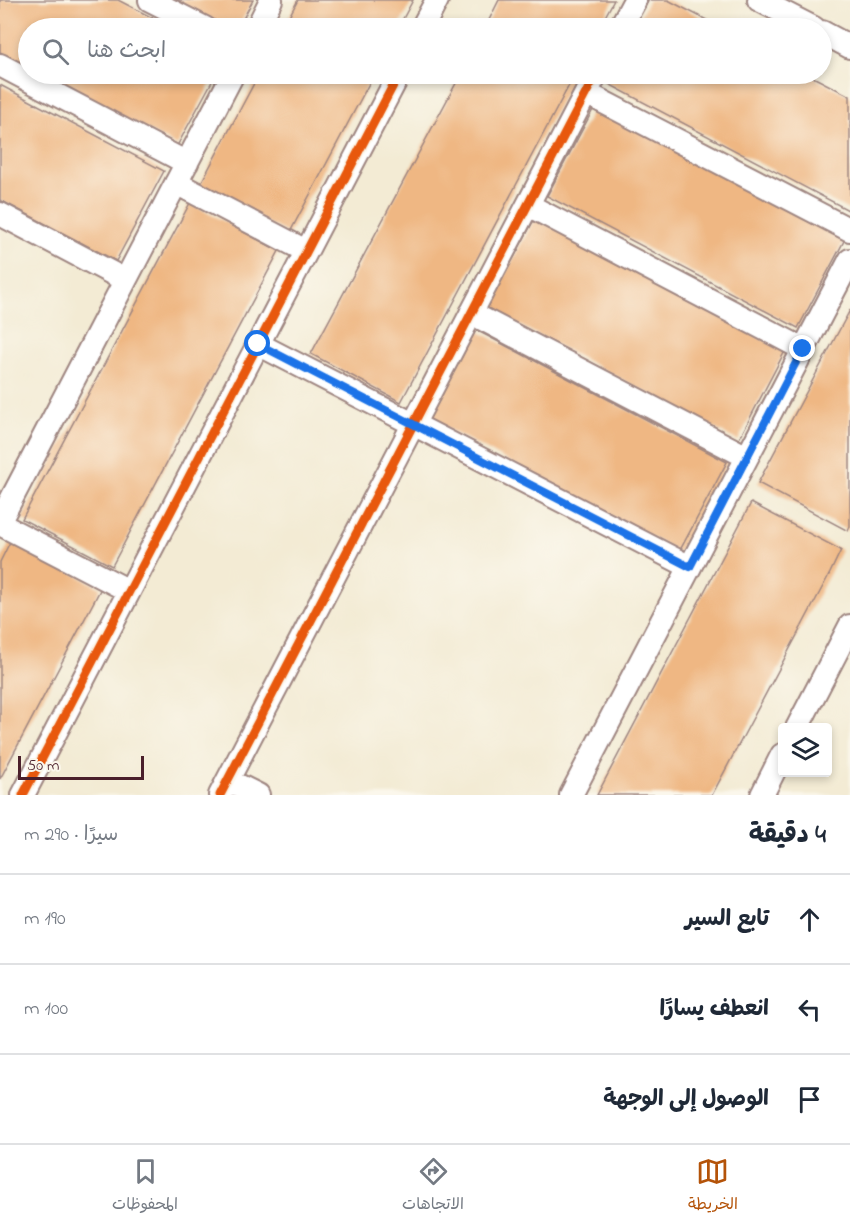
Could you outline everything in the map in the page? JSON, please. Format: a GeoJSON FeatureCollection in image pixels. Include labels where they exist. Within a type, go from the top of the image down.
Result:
{"type":"FeatureCollection","features":[{"type":"Feature","properties":{"kind":"street"},"geometry":{"type":"LineString","coordinates":[[150,0],[185,18]]}},
{"type":"Feature","properties":{"kind":"street"},"geometry":{"type":"LineString","coordinates":[[262,18],[272,0]]}},
{"type":"Feature","properties":{"kind":"street"},"geometry":{"type":"LineString","coordinates":[[427,18],[437,0]]}},
{"type":"Feature","properties":{"kind":"street"},"geometry":{"type":"LineString","coordinates":[[625,18],[635,0]]}},
{"type":"Feature","properties":{"kind":"street"},"geometry":{"type":"LineString","coordinates":[[759,0],[794,18]]}},
{"type":"Feature","properties":{"kind":"street"},"geometry":{"type":"LineString","coordinates":[[832,37],[850,47]]}},
{"type":"Feature","properties":{"kind":"street"},"geometry":{"type":"LineString","coordinates":[[0,65],[18,74]]}},
{"type":"Feature","properties":{"kind":"street"},"geometry":{"type":"LineString","coordinates":[[36,84],[187,163]]}},
{"type":"Feature","properties":{"kind":"street"},"geometry":{"type":"LineString","coordinates":[[129,591],[0,522],[228,84]]}},
{"type":"Feature","properties":{"kind":"street"},"geometry":{"type":"LineString","coordinates":[[23,795],[394,84]]}},
{"type":"Feature","properties":{"kind":"street"},"geometry":{"type":"LineString","coordinates":[[258,795],[224,787],[590,84]]}},
{"type":"Feature","properties":{"kind":"street"},"geometry":{"type":"LineString","coordinates":[[593,84],[850,230]]}},
{"type":"Feature","properties":{"kind":"street"},"geometry":{"type":"LineString","coordinates":[[176,183],[306,251]]}},
{"type":"Feature","properties":{"kind":"street"},"geometry":{"type":"LineString","coordinates":[[528,205],[803,349]]}},
{"type":"Feature","properties":{"kind":"street"},"geometry":{"type":"LineString","coordinates":[[0,214],[125,280]]}},
{"type":"Feature","properties":{"kind":"street"},"geometry":{"type":"LineString","coordinates":[[571,795],[850,260]]}},
{"type":"Feature","properties":{"kind":"street"},"geometry":{"type":"LineString","coordinates":[[471,313],[747,457]]}},
{"type":"Feature","properties":{"kind":"street"},"geometry":{"type":"LineString","coordinates":[[258,344],[690,567]]}},
{"type":"Feature","properties":{"kind":"street"},"geometry":{"type":"LineString","coordinates":[[800,723],[850,626]]}},
{"type":"Feature","properties":{"kind":"street"},"geometry":{"type":"LineString","coordinates":[[762,795],[778,765]]}},
{"type":"Feature","properties":{"kind":"building"},"geometry":{"type":"Polygon","coordinates":[[[0,0],[118,0],[153,18],[18,18],[18,62],[0,52],[0,0]]]}},
{"type":"Feature","properties":{"kind":"building"},"geometry":{"type":"Polygon","coordinates":[[[172,0],[253,0],[243,18],[207,18],[172,0]]]}},
{"type":"Feature","properties":{"kind":"building"},"geometry":{"type":"Polygon","coordinates":[[[298,0],[413,0],[403,18],[288,18],[298,0]]]}},
{"type":"Feature","properties":{"kind":"building"},"geometry":{"type":"Polygon","coordinates":[[[499,0],[614,0],[604,18],[490,18],[499,0]]]}},
{"type":"Feature","properties":{"kind":"building"},"geometry":{"type":"Polygon","coordinates":[[[649,0],[668,0],[703,18],[639,18],[649,0]]]}},
{"type":"Feature","properties":{"kind":"building"},"geometry":{"type":"Polygon","coordinates":[[[59,84],[211,84],[177,146],[59,84]]]}},
{"type":"Feature","properties":{"kind":"building"},"geometry":{"type":"Polygon","coordinates":[[[254,84],[369,84],[289,234],[199,187],[254,84]]]}},
{"type":"Feature","properties":{"kind":"building"},"geometry":{"type":"Polygon","coordinates":[[[456,84],[570,84],[401,402],[311,354],[456,84]]]}},
{"type":"Feature","properties":{"kind":"building"},"geometry":{"type":"Polygon","coordinates":[[[609,84],[827,84],[850,96],[850,211],[609,84]]]}},
{"type":"Feature","properties":{"kind":"building"},"geometry":{"type":"Polygon","coordinates":[[[0,85],[164,171],[116,261],[0,200],[0,85]]]}},
{"type":"Feature","properties":{"kind":"building"},"geometry":{"type":"Polygon","coordinates":[[[595,106],[845,239],[798,328],[547,196],[595,106]]]}},
{"type":"Feature","properties":{"kind":"building"},"geometry":{"type":"Polygon","coordinates":[[[190,203],[279,251],[112,566],[22,519],[190,203]]]}},
{"type":"Feature","properties":{"kind":"building"},"geometry":{"type":"Polygon","coordinates":[[[535,218],[785,351],[738,441],[487,308],[535,218]]]}},
{"type":"Feature","properties":{"kind":"building"},"geometry":{"type":"Polygon","coordinates":[[[850,310],[850,526],[848,531],[758,483],[850,310]]]}},
{"type":"Feature","properties":{"kind":"building"},"geometry":{"type":"Polygon","coordinates":[[[476,330],[727,462],[679,552],[429,419],[476,330]]]}},
{"type":"Feature","properties":{"kind":"building"},"geometry":{"type":"Polygon","coordinates":[[[751,503],[841,550],[830,573],[712,795],[597,795],[751,503]]]}},
{"type":"Feature","properties":{"kind":"building"},"geometry":{"type":"Polygon","coordinates":[[[11,540],[101,588],[0,779],[0,562],[11,540]]]}},
{"type":"Feature","properties":{"kind":"cycle path"},"geometry":{"type":"LineString","coordinates":[[23,795],[394,84]]}},
{"type":"Feature","properties":{"kind":"cycle path"},"geometry":{"type":"LineString","coordinates":[[220,795],[591,84]]}},
{"type":"Feature","properties":{"kind":"route"},"geometry":{"type":"LineString","coordinates":[[258,344],[690,567],[803,349]]}}]}
